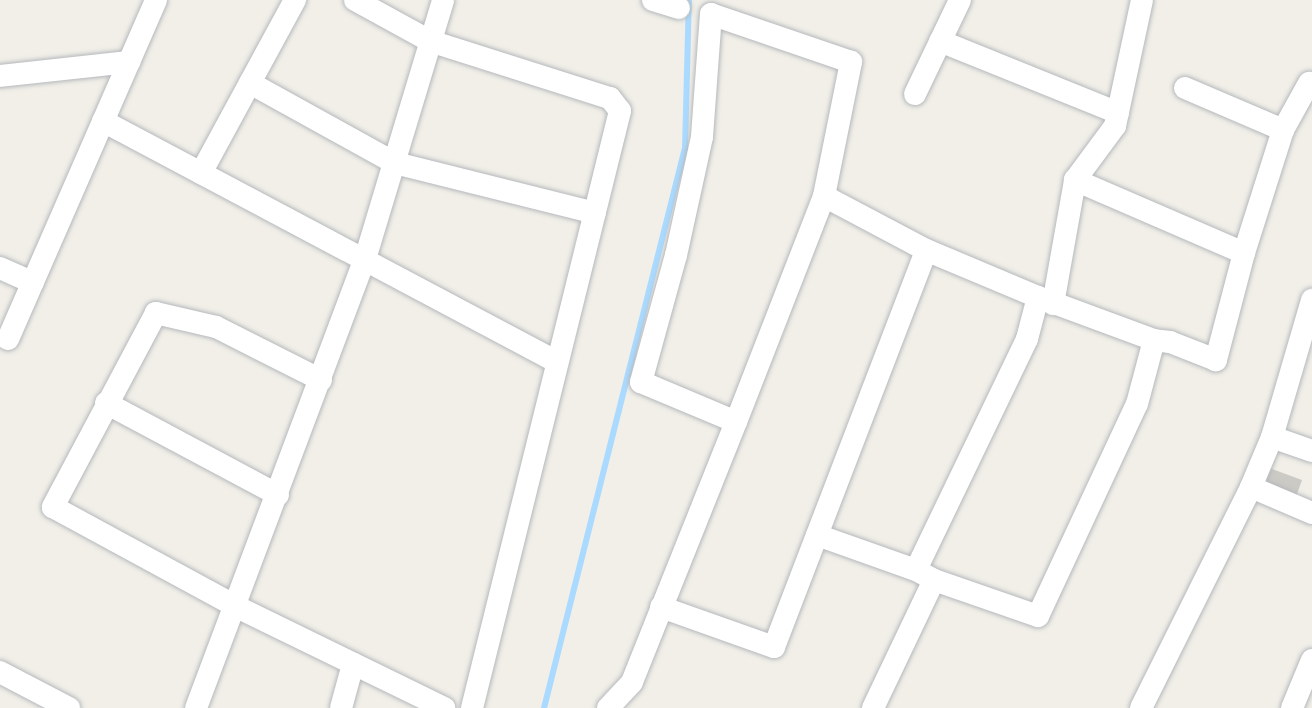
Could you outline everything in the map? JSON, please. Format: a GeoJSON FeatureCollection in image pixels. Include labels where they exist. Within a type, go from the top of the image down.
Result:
{"type":"FeatureCollection","features":[{"type":"Feature","properties":{"kind":"street"},"geometry":{"type":"LineString","coordinates":[[8,339],[156,0]]}},
{"type":"Feature","properties":{"kind":"street"},"geometry":{"type":"LineString","coordinates":[[201,173],[295,0]]}},
{"type":"Feature","properties":{"kind":"street"},"geometry":{"type":"LineString","coordinates":[[355,0],[430,41],[610,98],[620,111],[472,708]]}},
{"type":"Feature","properties":{"kind":"street"},"geometry":{"type":"LineString","coordinates":[[196,708],[365,259],[443,0]]}},
{"type":"Feature","properties":{"kind":"street"},"geometry":{"type":"LineString","coordinates":[[653,0],[679,8]]}},
{"type":"Feature","properties":{"kind":"street"},"geometry":{"type":"LineString","coordinates":[[915,94],[960,0]]}},
{"type":"Feature","properties":{"kind":"street"},"geometry":{"type":"LineString","coordinates":[[873,708],[925,575],[1045,301],[1075,180],[1115,126],[1142,0]]}},
{"type":"Feature","properties":{"kind":"street"},"geometry":{"type":"LineString","coordinates":[[608,708],[632,682],[736,422],[824,196],[851,62],[711,14],[702,137],[676,255],[641,382],[736,422]]}},
{"type":"Feature","properties":{"kind":"street"},"geometry":{"type":"LineString","coordinates":[[940,41],[1118,113]]}},
{"type":"Feature","properties":{"kind":"street"},"geometry":{"type":"LineString","coordinates":[[0,77],[129,62]]}},
{"type":"Feature","properties":{"kind":"street"},"geometry":{"type":"LineString","coordinates":[[250,83],[395,163],[595,213]]}},
{"type":"Feature","properties":{"kind":"street"},"geometry":{"type":"LineString","coordinates":[[824,196],[926,250],[1045,301],[1216,360],[1244,253],[1283,130],[1309,83]]}},
{"type":"Feature","properties":{"kind":"street"},"geometry":{"type":"LineString","coordinates":[[1185,88],[1283,130]]}},
{"type":"Feature","properties":{"kind":"street"},"geometry":{"type":"LineString","coordinates":[[103,121],[557,362]]}},
{"type":"Feature","properties":{"kind":"street"},"geometry":{"type":"LineString","coordinates":[[1075,180],[1244,253]]}},
{"type":"Feature","properties":{"kind":"street"},"geometry":{"type":"LineString","coordinates":[[661,607],[774,647],[926,250]]}},
{"type":"Feature","properties":{"kind":"street"},"geometry":{"type":"LineString","coordinates":[[0,268],[33,283]]}},
{"type":"Feature","properties":{"kind":"street"},"geometry":{"type":"LineString","coordinates":[[1141,708],[1251,487],[1272,437],[1312,300]]}},
{"type":"Feature","properties":{"kind":"street"},"geometry":{"type":"LineString","coordinates":[[321,380],[216,327],[156,313],[53,507],[235,606],[444,708]]}},
{"type":"Feature","properties":{"kind":"street"},"geometry":{"type":"LineString","coordinates":[[817,535],[1038,616],[1137,404],[1154,340]]}},
{"type":"Feature","properties":{"kind":"street"},"geometry":{"type":"LineString","coordinates":[[106,403],[278,495]]}},
{"type":"Feature","properties":{"kind":"street"},"geometry":{"type":"LineString","coordinates":[[1272,437],[1312,451]]}},
{"type":"Feature","properties":{"kind":"street"},"geometry":{"type":"LineString","coordinates":[[1251,487],[1312,513]]}},
{"type":"Feature","properties":{"kind":"street"},"geometry":{"type":"LineString","coordinates":[[1292,708],[1312,660]]}},
{"type":"Feature","properties":{"kind":"street"},"geometry":{"type":"LineString","coordinates":[[341,708],[353,664]]}},
{"type":"Feature","properties":{"kind":"street"},"geometry":{"type":"LineString","coordinates":[[0,672],[69,708]]}},
{"type":"Feature","properties":{"kind":"building"},"geometry":{"type":"Polygon","coordinates":[[[1269,468],[1302,480],[1296,497],[1266,485],[1269,468]]]}},
{"type":"Feature","properties":{"kind":"waterway"},"geometry":{"type":"LineString","coordinates":[[544,708],[685,148],[689,0]]}}]}
